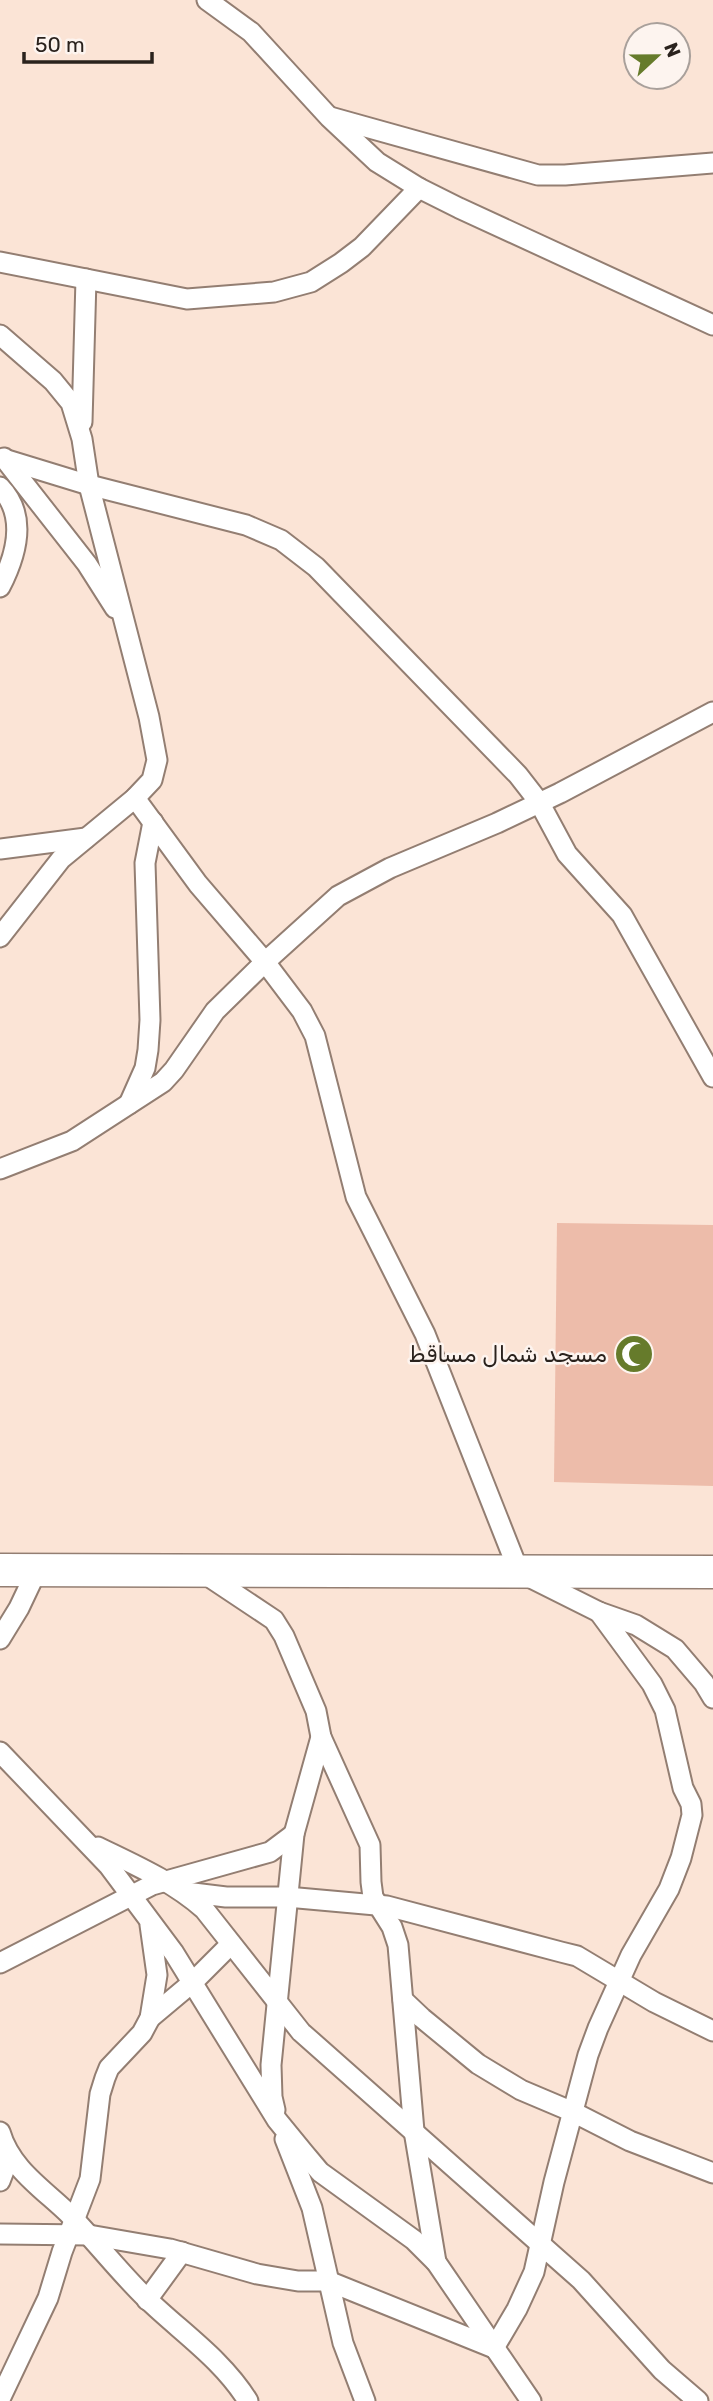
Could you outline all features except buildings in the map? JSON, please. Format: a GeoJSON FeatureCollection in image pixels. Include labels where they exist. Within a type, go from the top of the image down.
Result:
{"type":"FeatureCollection","features":[{"type":"Feature","properties":{"kind":"highway"},"geometry":{"type":"LineString","coordinates":[[0,1570],[713,1572]]}},
{"type":"Feature","properties":{"kind":"street"},"geometry":{"type":"LineString","coordinates":[[207,0],[251,32],[329,117],[377,162],[419,188],[713,325]]}},
{"type":"Feature","properties":{"kind":"street"},"geometry":{"type":"LineString","coordinates":[[329,117],[538,175],[713,163]]}},
{"type":"Feature","properties":{"kind":"street"},"geometry":{"type":"LineString","coordinates":[[0,262],[187,299],[252,295],[292,288],[311,282],[352,255],[419,188]]}},
{"type":"Feature","properties":{"kind":"street"},"geometry":{"type":"LineString","coordinates":[[82,439],[86,279]]}},
{"type":"Feature","properties":{"kind":"street"},"geometry":{"type":"LineString","coordinates":[[0,335],[53,381],[71,403],[82,439],[89,485],[158,760],[152,780],[135,798],[61,859],[0,937]]}},
{"type":"Feature","properties":{"kind":"street"},"geometry":{"type":"LineString","coordinates":[[2,457],[89,485],[246,525],[281,540],[316,567],[518,775],[539,802],[567,854],[622,915],[713,1077]]}},
{"type":"Feature","properties":{"kind":"street"},"geometry":{"type":"LineString","coordinates":[[2,457],[28,487],[41,513],[87,564],[124,624]]}},
{"type":"Feature","properties":{"kind":"street"},"geometry":{"type":"LineString","coordinates":[[4,491],[41,513]]}},
{"type":"Feature","properties":{"kind":"street"},"geometry":{"type":"LineString","coordinates":[[0,587],[10,567],[17,540],[14,507],[4,491]]}},
{"type":"Feature","properties":{"kind":"street"},"geometry":{"type":"LineString","coordinates":[[17,540],[41,513]]}},
{"type":"Feature","properties":{"kind":"street"},"geometry":{"type":"LineString","coordinates":[[0,1169],[72,1141],[163,1082],[215,1011],[338,896],[390,868],[539,802],[713,712]]}},
{"type":"Feature","properties":{"kind":"street"},"geometry":{"type":"LineString","coordinates":[[135,798],[198,884],[265,962],[302,1012],[315,1036],[356,1197],[425,1334],[519,1572],[599,1612],[636,1625],[675,1649],[713,1698]]}},
{"type":"Feature","properties":{"kind":"street"},"geometry":{"type":"LineString","coordinates":[[129,1104],[145,1068],[148,1050],[150,1020],[145,863],[153,822]]}},
{"type":"Feature","properties":{"kind":"street"},"geometry":{"type":"LineString","coordinates":[[0,849],[87,837]]}},
{"type":"Feature","properties":{"kind":"street"},"geometry":{"type":"LineString","coordinates":[[0,1639],[37,1570]]}},
{"type":"Feature","properties":{"kind":"street"},"geometry":{"type":"LineString","coordinates":[[201,1571],[274,1620],[284,1636],[316,1711],[321,1737],[370,1845],[373,1898],[392,1927],[398,1945],[414,2131],[436,2262]]}},
{"type":"Feature","properties":{"kind":"street"},"geometry":{"type":"LineString","coordinates":[[494,2348],[517,2309],[534,2272],[554,2182],[598,2028],[648,1923],[669,1889],[681,1858],[692,1815],[665,1710],[652,1684],[599,1612]]}},
{"type":"Feature","properties":{"kind":"street"},"geometry":{"type":"LineString","coordinates":[[321,1737],[294,1834],[271,2065],[272,2097],[277,2120],[312,2207],[348,2361],[365,2401]]}},
{"type":"Feature","properties":{"kind":"street"},"geometry":{"type":"LineString","coordinates":[[0,1752],[109,1867],[193,1982],[277,2120],[320,2172],[414,2240],[436,2262],[531,2401]]}},
{"type":"Feature","properties":{"kind":"street"},"geometry":{"type":"LineString","coordinates":[[0,1963],[130,1896],[166,1881],[270,1852],[294,1834]]}},
{"type":"Feature","properties":{"kind":"street"},"geometry":{"type":"LineString","coordinates":[[88,1842],[166,1881],[204,1909],[301,2032],[582,2280],[662,2370],[698,2401]]}},
{"type":"Feature","properties":{"kind":"street"},"geometry":{"type":"LineString","coordinates":[[184,1892],[226,1897],[287,1897],[378,1906],[577,1956],[654,2002],[713,2031]]}},
{"type":"Feature","properties":{"kind":"street"},"geometry":{"type":"LineString","coordinates":[[0,2399],[48,2298],[92,2169],[100,2094],[105,2078],[109,2068],[142,2033],[150,2018],[156,1975],[149,1921]]}},
{"type":"Feature","properties":{"kind":"street"},"geometry":{"type":"LineString","coordinates":[[150,2018],[193,1982],[231,1944]]}},
{"type":"Feature","properties":{"kind":"street"},"geometry":{"type":"LineString","coordinates":[[403,2000],[478,2064],[521,2090],[631,2141],[713,2173]]}},
{"type":"Feature","properties":{"kind":"street"},"geometry":{"type":"LineString","coordinates":[[3,2141],[38,2189],[71,2226],[89,2235],[182,2252],[257,2274],[298,2281],[328,2281],[494,2348]]}},
{"type":"Feature","properties":{"kind":"street"},"geometry":{"type":"LineString","coordinates":[[0,2181],[5,2168],[3,2141]]}},
{"type":"Feature","properties":{"kind":"street"},"geometry":{"type":"LineString","coordinates":[[0,2234],[71,2226]]}},
{"type":"Feature","properties":{"kind":"street"},"geometry":{"type":"LineString","coordinates":[[89,2235],[147,2300],[212,2358],[240,2388],[247,2401]]}},
{"type":"Feature","properties":{"kind":"street"},"geometry":{"type":"LineString","coordinates":[[147,2300],[182,2252]]}},
{"type":"Feature","properties":{"kind":"place","name":"مسجد شمال مساقط"},"geometry":{"type":"Point","coordinates":[634,1354]}}]}
